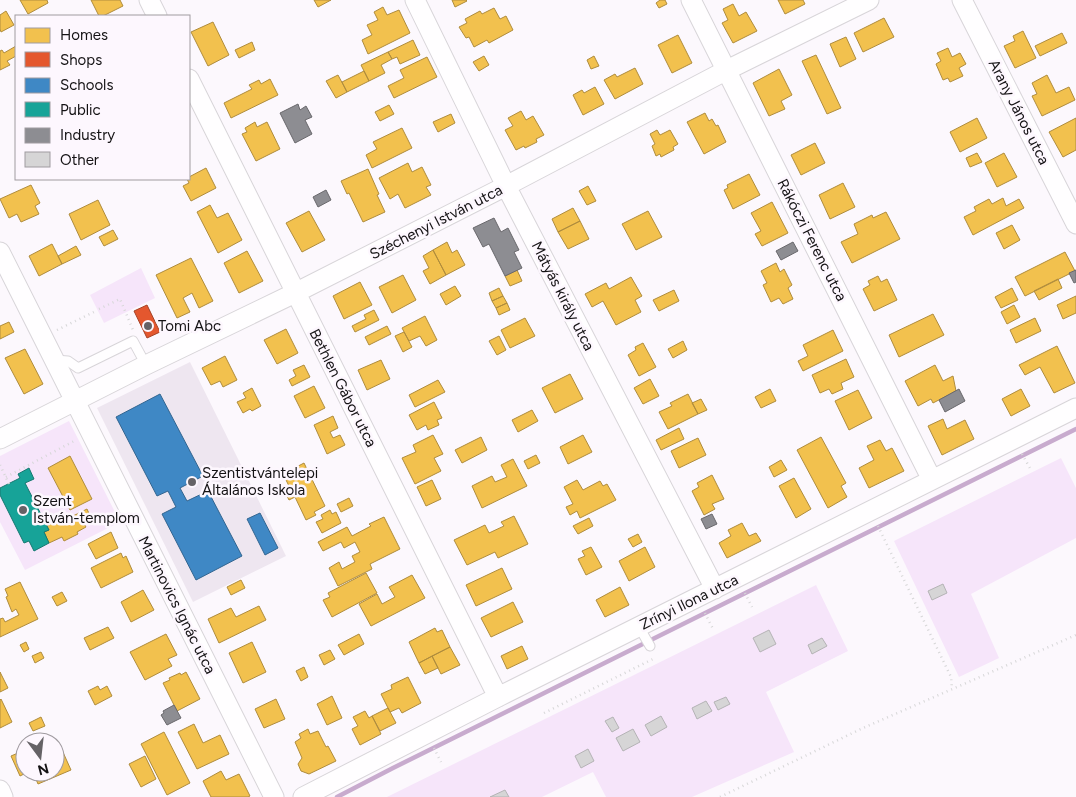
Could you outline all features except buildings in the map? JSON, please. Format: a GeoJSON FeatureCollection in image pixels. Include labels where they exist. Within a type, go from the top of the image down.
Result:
{"type":"FeatureCollection","features":[{"type":"Feature","properties":{"kind":"street"},"geometry":{"type":"LineString","coordinates":[[149,0],[156,15]]}},
{"type":"Feature","properties":{"kind":"street","name":"Mátyás király utca"},"geometry":{"type":"LineString","coordinates":[[415,0],[506,186],[715,590]]}},
{"type":"Feature","properties":{"kind":"street","name":"Rákóczi Ferenc utca"},"geometry":{"type":"LineString","coordinates":[[691,0],[932,480]]}},
{"type":"Feature","properties":{"kind":"street","name":"Széchenyi István utca"},"geometry":{"type":"LineString","coordinates":[[0,439],[146,365],[295,293],[506,186],[727,70],[869,0]]}},
{"type":"Feature","properties":{"kind":"street","name":"Arany János utca"},"geometry":{"type":"LineString","coordinates":[[962,0],[1076,224]]}},
{"type":"Feature","properties":{"kind":"street","name":"Bethlen Gábor utca"},"geometry":{"type":"LineString","coordinates":[[190,81],[498,697]]}},
{"type":"Feature","properties":{"kind":"street","name":"Martinovics Ignác utca"},"geometry":{"type":"LineString","coordinates":[[0,252],[274,797]]}},
{"type":"Feature","properties":{"kind":"street","name":"Zrínyi Ilona utca"},"geometry":{"type":"LineString","coordinates":[[303,797],[498,697],[641,631],[715,590],[1076,408]]}},
{"type":"Feature","properties":{"kind":"street"},"geometry":{"type":"LineString","coordinates":[[0,790],[3,797]]}},
{"type":"Feature","properties":{"kind":"lane"},"geometry":{"type":"LineString","coordinates":[[55,360],[68,361],[78,368],[133,341],[146,365]]}},
{"type":"Feature","properties":{"kind":"lane"},"geometry":{"type":"LineString","coordinates":[[641,631],[650,646]]}},
{"type":"Feature","properties":{"kind":"path"},"geometry":{"type":"LineString","coordinates":[[55,332],[120,299],[133,328],[133,341]]}},
{"type":"Feature","properties":{"kind":"path"},"geometry":{"type":"LineString","coordinates":[[6,477],[90,432]]}},
{"type":"Feature","properties":{"kind":"path"},"geometry":{"type":"LineString","coordinates":[[1020,450],[1031,470]]}},
{"type":"Feature","properties":{"kind":"path"},"geometry":{"type":"LineString","coordinates":[[0,464],[9,484]]}},
{"type":"Feature","properties":{"kind":"path"},"geometry":{"type":"LineString","coordinates":[[881,532],[951,677],[952,689]]}},
{"type":"Feature","properties":{"kind":"path"},"geometry":{"type":"LineString","coordinates":[[747,598],[752,607]]}},
{"type":"Feature","properties":{"kind":"path"},"geometry":{"type":"LineString","coordinates":[[708,618],[713,628]]}},
{"type":"Feature","properties":{"kind":"path"},"geometry":{"type":"LineString","coordinates":[[720,797],[863,728],[1076,635]]}},
{"type":"Feature","properties":{"kind":"path"},"geometry":{"type":"LineString","coordinates":[[544,713],[654,658],[650,646]]}},
{"type":"Feature","properties":{"kind":"path"},"geometry":{"type":"LineString","coordinates":[[436,753],[441,762]]}},
{"type":"Feature","properties":{"kind":"shaded area"},"geometry":{"type":"Polygon","coordinates":[[[141,268],[155,298],[104,323],[90,295],[141,268]]]}},
{"type":"Feature","properties":{"kind":"shaded area","name":"Szentistvántelepi Általános Iskola"},"geometry":{"type":"Polygon","coordinates":[[[190,362],[286,556],[193,602],[97,408],[190,362]]]}},
{"type":"Feature","properties":{"kind":"shaded area"},"geometry":{"type":"Polygon","coordinates":[[[69,421],[120,522],[25,570],[0,522],[0,456],[69,421]]]}},
{"type":"Feature","properties":{"kind":"shaded area"},"geometry":{"type":"Polygon","coordinates":[[[1061,458],[1076,488],[1076,538],[971,594],[999,658],[959,677],[894,541],[1061,458]]]}},
{"type":"Feature","properties":{"kind":"shaded area"},"geometry":{"type":"Polygon","coordinates":[[[816,585],[848,651],[766,692],[794,752],[692,797],[606,797],[593,772],[542,797],[387,797],[816,585]]]}},
{"type":"Feature","properties":{"kind":"waterway"},"geometry":{"type":"LineString","coordinates":[[337,797],[1076,429]]}},
{"type":"Feature","properties":{"kind":"place","name":"Tomi Abc"},"geometry":{"type":"Point","coordinates":[148,326]}},
{"type":"Feature","properties":{"kind":"place","name":"Szentistvántelepi Általános Iskola"},"geometry":{"type":"Point","coordinates":[192,482]}},
{"type":"Feature","properties":{"kind":"place","name":"Szent István-templom"},"geometry":{"type":"Point","coordinates":[23,510]}}]}
